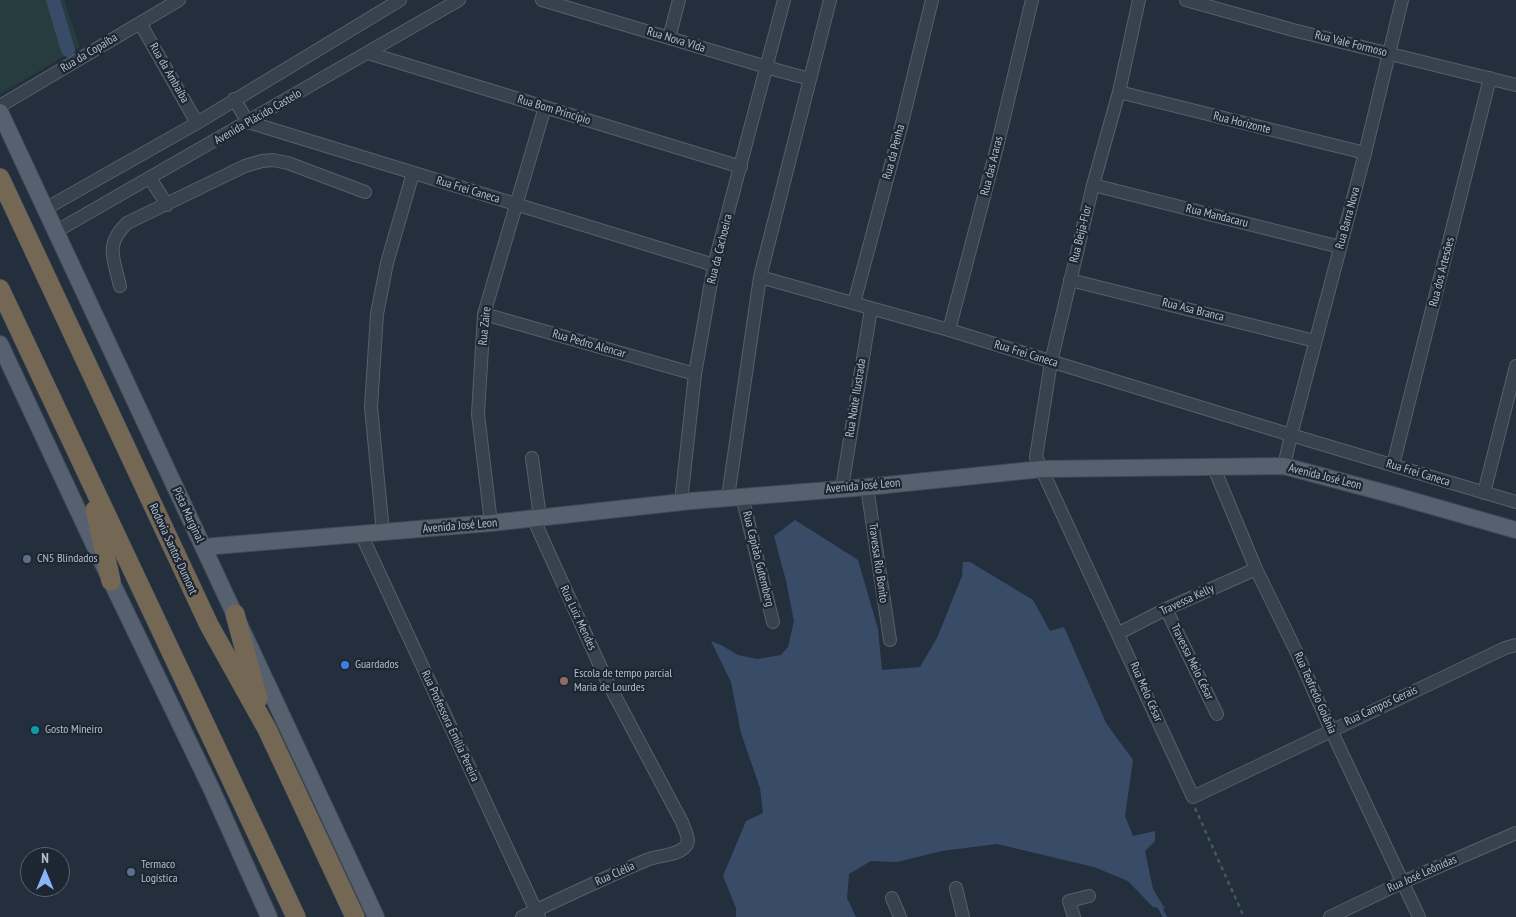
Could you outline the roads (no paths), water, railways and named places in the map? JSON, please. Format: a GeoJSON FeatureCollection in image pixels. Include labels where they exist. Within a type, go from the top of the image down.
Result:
{"type":"FeatureCollection","features":[{"type":"Feature","properties":{"kind":"highway","name":"Rodovia Santos Dumont"},"geometry":{"type":"LineString","coordinates":[[0,178],[209,625],[267,729],[355,917]]}},
{"type":"Feature","properties":{"kind":"highway"},"geometry":{"type":"LineString","coordinates":[[0,289],[296,917]]}},
{"type":"Feature","properties":{"kind":"highway"},"geometry":{"type":"LineString","coordinates":[[87,475],[111,581]]}},
{"type":"Feature","properties":{"kind":"highway"},"geometry":{"type":"LineString","coordinates":[[235,614],[267,729]]}},
{"type":"Feature","properties":{"kind":"highway"},"geometry":{"type":"LineString","coordinates":[[270,861],[288,917]]}},
{"type":"Feature","properties":{"kind":"main road","name":"Pista Marginal"},"geometry":{"type":"LineString","coordinates":[[0,112],[376,917]]}},
{"type":"Feature","properties":{"kind":"main road"},"geometry":{"type":"LineString","coordinates":[[0,344],[211,788],[269,917]]}},
{"type":"Feature","properties":{"kind":"main road","name":"Avenida José Leon"},"geometry":{"type":"LineString","coordinates":[[203,547],[491,523],[686,501],[1042,469],[1284,466],[1516,530]]}},
{"type":"Feature","properties":{"kind":"street","name":"Rua da Copaíba"},"geometry":{"type":"LineString","coordinates":[[0,106],[179,0]]}},
{"type":"Feature","properties":{"kind":"street"},"geometry":{"type":"LineString","coordinates":[[45,209],[197,122],[400,0]]}},
{"type":"Feature","properties":{"kind":"street","name":"Avenida Plácido Castelo"},"geometry":{"type":"LineString","coordinates":[[56,232],[459,0]]}},
{"type":"Feature","properties":{"kind":"street","name":"Rua Nova VIda"},"geometry":{"type":"LineString","coordinates":[[542,0],[765,67],[808,78]]}},
{"type":"Feature","properties":{"kind":"street"},"geometry":{"type":"LineString","coordinates":[[668,38],[679,0]]}},
{"type":"Feature","properties":{"kind":"street","name":"Rua da Cachoeira"},"geometry":{"type":"LineString","coordinates":[[686,501],[695,374],[714,265],[784,0]]}},
{"type":"Feature","properties":{"kind":"street"},"geometry":{"type":"LineString","coordinates":[[729,497],[760,277],[808,78],[830,0]]}},
{"type":"Feature","properties":{"kind":"street","name":"Rua da Penha"},"geometry":{"type":"LineString","coordinates":[[854,303],[902,123],[932,0]]}},
{"type":"Feature","properties":{"kind":"street","name":"Rua das Araras"},"geometry":{"type":"LineString","coordinates":[[949,330],[997,147],[1032,0]]}},
{"type":"Feature","properties":{"kind":"street","name":"Rua Beija-Flor"},"geometry":{"type":"LineString","coordinates":[[1042,469],[1036,457],[1051,362],[1093,185],[1119,92],[1139,0]]}},
{"type":"Feature","properties":{"kind":"street","name":"Rua Vale Formoso"},"geometry":{"type":"LineString","coordinates":[[1186,0],[1293,30],[1516,85]]}},
{"type":"Feature","properties":{"kind":"street","name":"Rua Barra Nova"},"geometry":{"type":"LineString","coordinates":[[1291,435],[1365,153],[1402,0]]}},
{"type":"Feature","properties":{"kind":"street","name":"Rua da Ambaíba"},"geometry":{"type":"LineString","coordinates":[[140,23],[197,122]]}},
{"type":"Feature","properties":{"kind":"street","name":"Rua Bom Princípio"},"geometry":{"type":"LineString","coordinates":[[368,53],[740,167]]}},
{"type":"Feature","properties":{"kind":"street","name":"Rua dos Artesões"},"geometry":{"type":"LineString","coordinates":[[1394,465],[1490,78]]}},
{"type":"Feature","properties":{"kind":"street","name":"Rua Horizonte"},"geometry":{"type":"LineString","coordinates":[[1119,92],[1365,153]]}},
{"type":"Feature","properties":{"kind":"street"},"geometry":{"type":"LineString","coordinates":[[234,99],[248,122]]}},
{"type":"Feature","properties":{"kind":"street","name":"Rua Zaire"},"geometry":{"type":"LineString","coordinates":[[491,523],[478,414],[484,314],[545,107]]}},
{"type":"Feature","properties":{"kind":"street","name":"Rua Frei Caneca"},"geometry":{"type":"LineString","coordinates":[[248,122],[714,265]]}},
{"type":"Feature","properties":{"kind":"street"},"geometry":{"type":"LineString","coordinates":[[120,286],[112,252],[113,242],[118,232],[127,223],[245,166],[273,160],[288,163],[365,192]]}},
{"type":"Feature","properties":{"kind":"street"},"geometry":{"type":"LineString","coordinates":[[382,532],[371,407],[377,314],[387,263],[414,173]]}},
{"type":"Feature","properties":{"kind":"street"},"geometry":{"type":"LineString","coordinates":[[150,178],[167,205]]}},
{"type":"Feature","properties":{"kind":"street","name":"Rua Mandacaru"},"geometry":{"type":"LineString","coordinates":[[1093,185],[1340,247]]}},
{"type":"Feature","properties":{"kind":"street","name":"Rua Frei Caneca"},"geometry":{"type":"LineString","coordinates":[[760,277],[949,330],[1516,502]]}},
{"type":"Feature","properties":{"kind":"street","name":"Rua Asa Branca"},"geometry":{"type":"LineString","coordinates":[[1070,280],[1315,342]]}},
{"type":"Feature","properties":{"kind":"street","name":"Rua Noite Ilustrada"},"geometry":{"type":"LineString","coordinates":[[842,488],[870,309]]}},
{"type":"Feature","properties":{"kind":"street","name":"Rua Pedro Alencar"},"geometry":{"type":"LineString","coordinates":[[484,314],[695,374]]}},
{"type":"Feature","properties":{"kind":"street"},"geometry":{"type":"LineString","coordinates":[[1484,493],[1516,366]]}},
{"type":"Feature","properties":{"kind":"street"},"geometry":{"type":"LineString","coordinates":[[1284,466],[1291,435]]}},
{"type":"Feature","properties":{"kind":"street","name":"Rua Luiz Mendes"},"geometry":{"type":"LineString","coordinates":[[532,458],[536,518],[607,681],[682,822]]}},
{"type":"Feature","properties":{"kind":"street","name":"Rua Teofredo Goiânia"},"geometry":{"type":"LineString","coordinates":[[1214,468],[1256,569],[1419,917]]}},
{"type":"Feature","properties":{"kind":"street","name":"Rua Melo César"},"geometry":{"type":"LineString","coordinates":[[1042,469],[1193,797]]}},
{"type":"Feature","properties":{"kind":"street","name":"Travessa Rio Bonito"},"geometry":{"type":"LineString","coordinates":[[867,486],[890,640]]}},
{"type":"Feature","properties":{"kind":"street","name":"Rua Capitão Gutemberg"},"geometry":{"type":"LineString","coordinates":[[729,497],[774,622]]}},
{"type":"Feature","properties":{"kind":"street","name":"Rua Professora Emília Pereira"},"geometry":{"type":"LineString","coordinates":[[361,534],[538,914]]}},
{"type":"Feature","properties":{"kind":"street","name":"Travessa Kelly"},"geometry":{"type":"LineString","coordinates":[[1119,633],[1256,569]]}},
{"type":"Feature","properties":{"kind":"street","name":"Travessa Melo César"},"geometry":{"type":"LineString","coordinates":[[1166,610],[1217,714]]}},
{"type":"Feature","properties":{"kind":"street","name":"Rua Campos Gerais"},"geometry":{"type":"LineString","coordinates":[[1193,797],[1505,648],[1516,646]]}},
{"type":"Feature","properties":{"kind":"street","name":"Rua Clélia"},"geometry":{"type":"LineString","coordinates":[[522,917],[538,914],[651,858],[678,852],[685,848],[688,839],[682,822]]}},
{"type":"Feature","properties":{"kind":"street","name":"Rua José Leônidas"},"geometry":{"type":"LineString","coordinates":[[1330,917],[1403,882],[1516,833]]}},
{"type":"Feature","properties":{"kind":"street"},"geometry":{"type":"LineString","coordinates":[[956,888],[963,917]]}},
{"type":"Feature","properties":{"kind":"street"},"geometry":{"type":"LineString","coordinates":[[1074,917],[1069,901],[1089,896]]}},
{"type":"Feature","properties":{"kind":"street"},"geometry":{"type":"LineString","coordinates":[[892,898],[900,917]]}},
{"type":"Feature","properties":{"kind":"water"},"geometry":{"type":"Polygon","coordinates":[[[795,520],[858,560],[878,629],[882,670],[920,667],[937,638],[962,576],[963,562],[970,562],[1033,600],[1050,631],[1064,627],[1106,723],[1133,760],[1125,816],[1133,836],[1155,831],[1155,841],[1145,851],[1153,889],[1165,909],[1153,907],[1128,881],[1094,867],[997,844],[942,851],[897,862],[871,861],[849,874],[847,898],[856,917],[736,917],[736,908],[723,876],[746,821],[763,813],[760,788],[741,733],[731,682],[711,641],[738,655],[757,659],[781,655],[788,647],[794,621],[774,536],[795,520]]]}},
{"type":"Feature","properties":{"kind":"waterway"},"geometry":{"type":"LineString","coordinates":[[53,0],[68,50]]}},
{"type":"Feature","properties":{"kind":"waterway"},"geometry":{"type":"LineString","coordinates":[[1159,906],[1165,917]]}},
{"type":"Feature","properties":{"kind":"place","name":"CN5 Blindados"},"geometry":{"type":"Point","coordinates":[27,559]}},
{"type":"Feature","properties":{"kind":"place","name":"Guardados"},"geometry":{"type":"Point","coordinates":[345,665]}},
{"type":"Feature","properties":{"kind":"place","name":"Escola de tempo parcial Maria de Lourdes"},"geometry":{"type":"Point","coordinates":[564,681]}},
{"type":"Feature","properties":{"kind":"place","name":"Gosto Mineiro"},"geometry":{"type":"Point","coordinates":[35,730]}},
{"type":"Feature","properties":{"kind":"place","name":"Termaco Logística"},"geometry":{"type":"Point","coordinates":[131,872]}}]}
